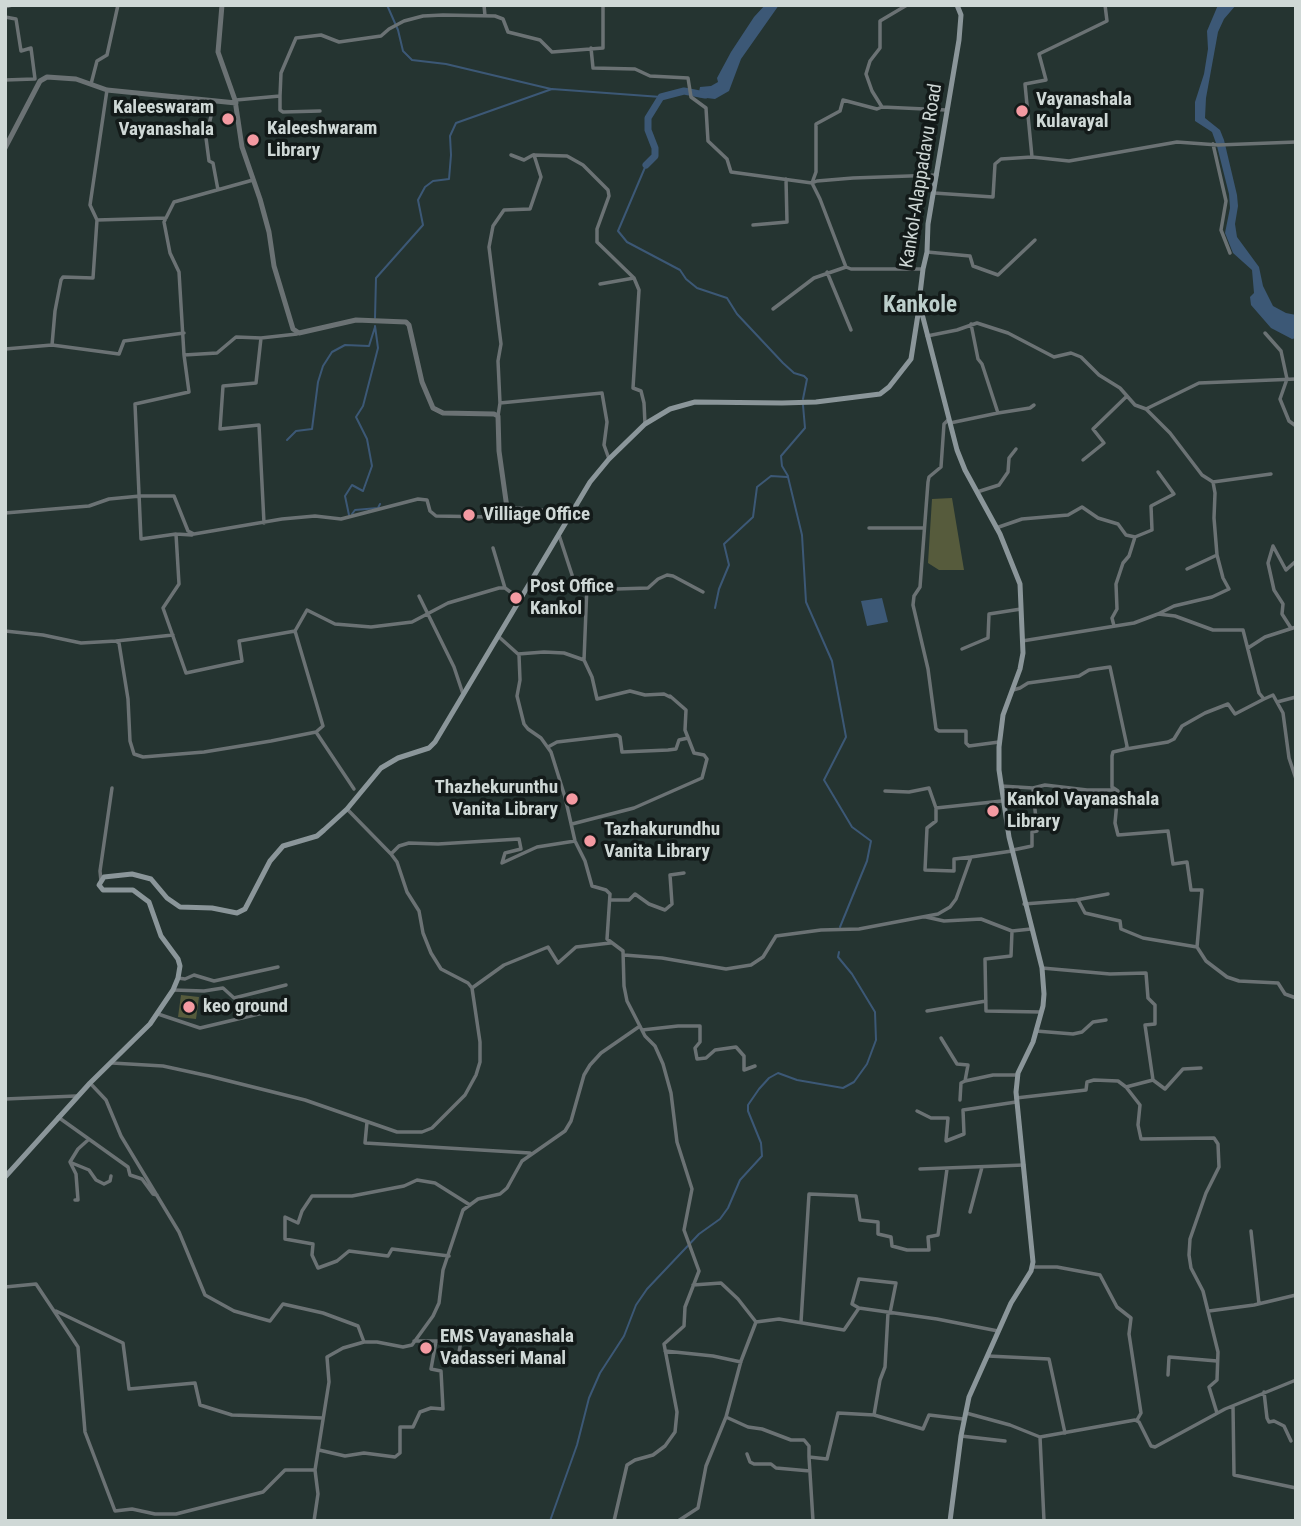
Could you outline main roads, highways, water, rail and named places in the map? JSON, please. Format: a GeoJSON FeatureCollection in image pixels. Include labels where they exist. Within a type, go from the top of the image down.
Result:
{"type":"FeatureCollection","features":[{"type":"Feature","properties":{"kind":"main road","name":"Kankol-Alappadavu Road"},"geometry":{"type":"LineString","coordinates":[[950,1521],[969,1397],[1011,1303],[1032,1267],[1032,1244],[1016,1100],[1018,1074],[1030,1052],[1044,994],[1042,968],[1024,904],[1000,786],[999,742],[1003,715],[1022,661],[1020,584],[1015,568],[957,450],[919,302],[927,252],[928,224],[959,40],[961,15],[957,5]]}},
{"type":"Feature","properties":{"kind":"main road"},"geometry":{"type":"LineString","coordinates":[[5,1177],[58,1117],[158,1014],[178,978],[178,959],[161,936],[149,902],[133,890],[103,890],[99,885],[104,877],[142,876],[151,879],[175,905],[241,912],[249,903],[270,861],[283,846],[317,836],[346,809],[381,768],[398,758],[429,748],[435,742],[590,482],[645,424],[670,409],[695,402],[796,403],[880,394],[890,387],[911,359],[919,302]]}},
{"type":"Feature","properties":{"kind":"water"},"geometry":{"type":"Polygon","coordinates":[[[765,5],[779,5],[741,59],[729,91],[715,99],[698,97],[700,87],[718,82],[717,78],[731,52],[765,5]]]}},
{"type":"Feature","properties":{"kind":"water"},"geometry":{"type":"Polygon","coordinates":[[[1218,5],[1236,5],[1224,19],[1218,32],[1205,118],[1220,130],[1224,140],[1237,195],[1237,237],[1259,267],[1263,286],[1273,306],[1296,315],[1296,338],[1292,339],[1271,328],[1251,305],[1250,297],[1254,293],[1252,270],[1233,253],[1225,233],[1230,208],[1229,194],[1217,146],[1212,132],[1195,121],[1195,102],[1208,49],[1207,31],[1218,5]]]}},
{"type":"Feature","properties":{"kind":"water"},"geometry":{"type":"Polygon","coordinates":[[[882,598],[888,622],[867,626],[861,601],[882,598]]]}},
{"type":"Feature","properties":{"kind":"waterway"},"geometry":{"type":"LineString","coordinates":[[387,5],[398,30],[403,51],[412,60],[446,64],[551,89]]}},
{"type":"Feature","properties":{"kind":"waterway"},"geometry":{"type":"LineString","coordinates":[[375,318],[376,278],[423,225],[418,200],[425,187],[433,181],[449,179],[450,136],[456,123],[552,89],[661,97]]}},
{"type":"Feature","properties":{"kind":"waterway"},"geometry":{"type":"LineString","coordinates":[[646,165],[655,156],[648,130],[648,118],[661,97],[684,91],[705,95]]}},
{"type":"Feature","properties":{"kind":"waterway"},"geometry":{"type":"LineString","coordinates":[[646,165],[618,231],[627,242],[680,270],[697,288],[727,298],[737,314],[783,363],[794,373],[807,379],[803,399]]}},
{"type":"Feature","properties":{"kind":"waterway"},"geometry":{"type":"LineString","coordinates":[[349,515],[345,496],[352,485],[363,491],[372,466],[367,439],[356,417],[363,406],[378,348],[375,326]]}},
{"type":"Feature","properties":{"kind":"waterway"},"geometry":{"type":"LineString","coordinates":[[287,440],[296,431],[312,429],[318,382],[323,366],[332,352],[345,345],[369,346],[375,327]]}},
{"type":"Feature","properties":{"kind":"waterway"},"geometry":{"type":"LineString","coordinates":[[788,476],[782,466],[781,456],[805,428],[803,405]]}},
{"type":"Feature","properties":{"kind":"waterway"},"geometry":{"type":"LineString","coordinates":[[715,608],[729,565],[724,544],[753,517],[757,487],[771,476],[787,477]]}},
{"type":"Feature","properties":{"kind":"waterway"},"geometry":{"type":"LineString","coordinates":[[788,477],[802,535],[806,602],[832,661],[846,737],[824,780],[852,827],[871,841],[867,861],[840,927]]}},
{"type":"Feature","properties":{"kind":"waterway"},"geometry":{"type":"LineString","coordinates":[[352,514],[355,510],[378,508],[380,504]]}},
{"type":"Feature","properties":{"kind":"waterway"},"geometry":{"type":"LineString","coordinates":[[550,1521],[577,1445],[589,1398],[600,1373],[624,1336],[636,1305],[647,1289],[699,1234],[720,1219],[740,1180],[762,1156],[761,1143],[748,1111],[748,1105],[759,1089],[778,1073],[797,1080],[843,1088],[854,1082],[867,1064],[876,1040],[875,1012],[852,974],[838,957],[839,952]]}},
{"type":"Feature","properties":{"kind":"place","name":"Vayanashala Kulavayal"},"geometry":{"type":"Point","coordinates":[1022,111]}},
{"type":"Feature","properties":{"kind":"place","name":"Kaleeswaram Vayanashala"},"geometry":{"type":"Point","coordinates":[228,119]}},
{"type":"Feature","properties":{"kind":"place","name":"Kaleeshwaram Library"},"geometry":{"type":"Point","coordinates":[253,140]}},
{"type":"Feature","properties":{"kind":"place","name":"Villiage Office"},"geometry":{"type":"Point","coordinates":[469,515]}},
{"type":"Feature","properties":{"kind":"place","name":"Post Office Kankol"},"geometry":{"type":"Point","coordinates":[516,598]}},
{"type":"Feature","properties":{"kind":"place","name":"Thazhekurunthu Vanita Library"},"geometry":{"type":"Point","coordinates":[572,799]}},
{"type":"Feature","properties":{"kind":"place","name":"Kankol Vayanashala Library"},"geometry":{"type":"Point","coordinates":[993,811]}},
{"type":"Feature","properties":{"kind":"place","name":"Tazhakurundhu Vanita Library"},"geometry":{"type":"Point","coordinates":[590,841]}},
{"type":"Feature","properties":{"kind":"place","name":"keo ground"},"geometry":{"type":"Point","coordinates":[189,1007]}},
{"type":"Feature","properties":{"kind":"place","name":"EMS Vayanashala Vadasseri Manal"},"geometry":{"type":"Point","coordinates":[426,1348]}},
{"type":"Feature","properties":{"kind":"district","name":"Kankole"},"geometry":{"type":"Point","coordinates":[920,306]}}]}
